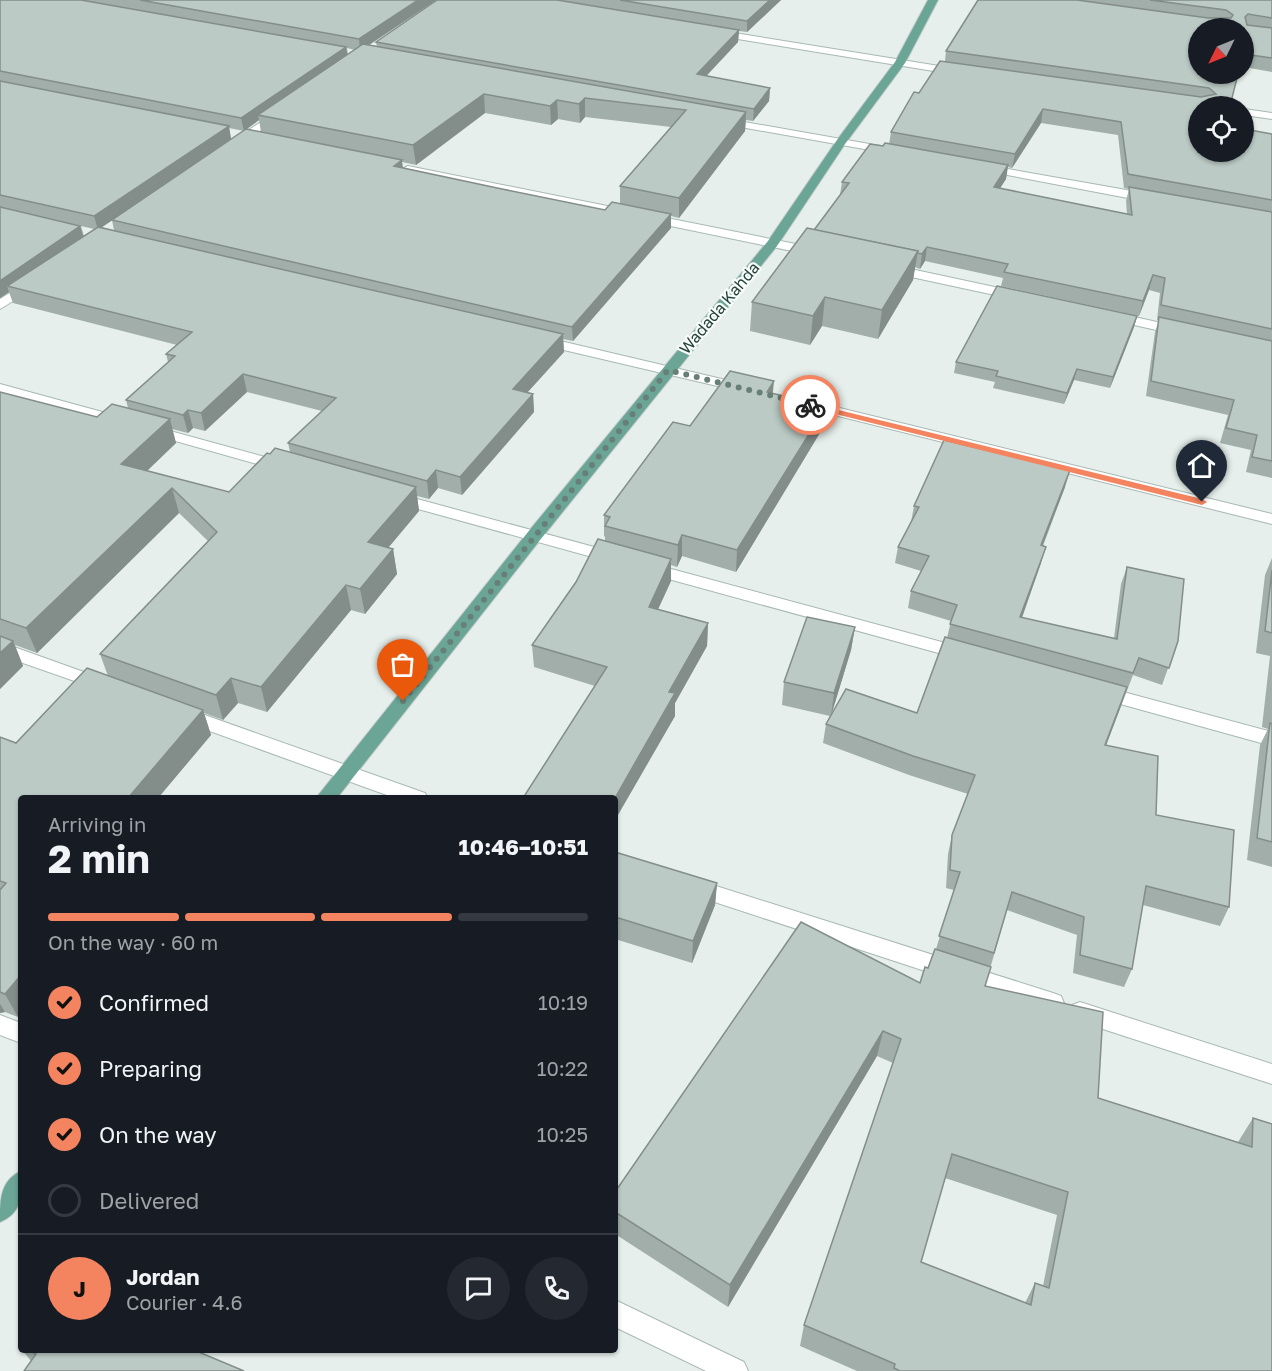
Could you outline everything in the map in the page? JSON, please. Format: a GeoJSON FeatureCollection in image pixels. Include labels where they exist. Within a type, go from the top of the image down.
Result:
{"type":"FeatureCollection","features":[{"type":"Feature","properties":{"kind":"main road","name":"Wadada Kahda"},"geometry":{"type":"LineString","coordinates":[[328,795],[534,536],[773,243],[841,142],[900,63],[933,0]]}},
{"type":"Feature","properties":{"kind":"main road"},"geometry":{"type":"LineString","coordinates":[[0,1210],[18,1187]]}},
{"type":"Feature","properties":{"kind":"street"},"geometry":{"type":"LineString","coordinates":[[706,31],[969,73]]}},
{"type":"Feature","properties":{"kind":"street"},"geometry":{"type":"LineString","coordinates":[[226,150],[294,103]]}},
{"type":"Feature","properties":{"kind":"street"},"geometry":{"type":"LineString","coordinates":[[1254,114],[1272,117]]}},
{"type":"Feature","properties":{"kind":"street"},"geometry":{"type":"LineString","coordinates":[[713,119],[899,152]]}},
{"type":"Feature","properties":{"kind":"street"},"geometry":{"type":"LineString","coordinates":[[969,165],[1155,199]]}},
{"type":"Feature","properties":{"kind":"street"},"geometry":{"type":"LineString","coordinates":[[398,167],[831,256]]}},
{"type":"Feature","properties":{"kind":"street"},"geometry":{"type":"LineString","coordinates":[[878,266],[1028,298]]}},
{"type":"Feature","properties":{"kind":"street"},"geometry":{"type":"LineString","coordinates":[[0,304],[36,280]]}},
{"type":"Feature","properties":{"kind":"street"},"geometry":{"type":"LineString","coordinates":[[1098,313],[1191,333]]}},
{"type":"Feature","properties":{"kind":"street"},"geometry":{"type":"LineString","coordinates":[[529,337],[761,393]]}},
{"type":"Feature","properties":{"kind":"street"},"geometry":{"type":"LineString","coordinates":[[0,388],[296,470]]}},
{"type":"Feature","properties":{"kind":"street"},"geometry":{"type":"LineString","coordinates":[[784,399],[1272,519]]}},
{"type":"Feature","properties":{"kind":"street"},"geometry":{"type":"LineString","coordinates":[[375,492],[984,660]]}},
{"type":"Feature","properties":{"kind":"street"},"geometry":{"type":"LineString","coordinates":[[0,648],[122,693]]}},
{"type":"Feature","properties":{"kind":"street"},"geometry":{"type":"LineString","coordinates":[[1088,688],[1272,739]]}},
{"type":"Feature","properties":{"kind":"street"},"geometry":{"type":"LineString","coordinates":[[167,709],[409,795]]}},
{"type":"Feature","properties":{"kind":"street"},"geometry":{"type":"LineString","coordinates":[[672,880],[1272,1074]]}},
{"type":"Feature","properties":{"kind":"street"},"geometry":{"type":"LineString","coordinates":[[0,1025],[18,1032]]}},
{"type":"Feature","properties":{"kind":"street"},"geometry":{"type":"LineString","coordinates":[[618,1314],[735,1371]]}},
{"type":"Feature","properties":{"kind":"building"},"geometry":{"type":"Polygon","coordinates":[[[0,0],[81,0],[346,47],[241,118],[0,71],[0,0]]]}},
{"type":"Feature","properties":{"kind":"building"},"geometry":{"type":"Polygon","coordinates":[[[140,0],[418,0],[359,39],[140,0]]]}},
{"type":"Feature","properties":{"kind":"building"},"geometry":{"type":"Polygon","coordinates":[[[437,0],[557,0],[739,30],[697,74],[770,88],[754,109],[376,42],[437,0]]]}},
{"type":"Feature","properties":{"kind":"building"},"geometry":{"type":"Polygon","coordinates":[[[620,0],[770,0],[747,21],[620,0]]]}},
{"type":"Feature","properties":{"kind":"building"},"geometry":{"type":"Polygon","coordinates":[[[978,0],[1077,0],[1208,18],[1188,18],[1188,84],[1236,84],[1232,96],[1206,96],[1216,94],[1209,88],[946,51],[978,0]]]}},
{"type":"Feature","properties":{"kind":"building"},"geometry":{"type":"Polygon","coordinates":[[[1150,0],[1272,0],[1272,18],[1248,14],[1245,17],[1231,18],[1233,15],[1226,10],[1150,0]]]}},
{"type":"Feature","properties":{"kind":"building"},"geometry":{"type":"Polygon","coordinates":[[[1254,26],[1272,28],[1272,58],[1254,55],[1254,26]]]}},
{"type":"Feature","properties":{"kind":"building"},"geometry":{"type":"Polygon","coordinates":[[[363,44],[746,112],[679,198],[620,186],[686,110],[585,98],[579,104],[557,100],[550,106],[484,94],[413,145],[258,115],[363,44]]]}},
{"type":"Feature","properties":{"kind":"building"},"geometry":{"type":"Polygon","coordinates":[[[940,61],[1194,96],[1188,96],[1188,162],[1254,162],[1254,131],[1272,134],[1272,200],[1128,174],[1121,122],[1043,109],[1015,154],[891,132],[914,92],[919,93],[940,61]]]}},
{"type":"Feature","properties":{"kind":"building"},"geometry":{"type":"Polygon","coordinates":[[[0,81],[229,126],[94,216],[0,195],[0,81]]]}},
{"type":"Feature","properties":{"kind":"building"},"geometry":{"type":"Polygon","coordinates":[[[246,129],[402,160],[394,166],[605,210],[612,202],[671,214],[572,327],[112,220],[246,129]]]}},
{"type":"Feature","properties":{"kind":"building"},"geometry":{"type":"Polygon","coordinates":[[[885,143],[1008,165],[994,187],[1132,215],[1129,187],[1272,212],[1272,329],[1161,305],[1165,278],[1153,275],[1143,301],[1004,272],[1008,264],[927,247],[922,254],[917,253],[918,251],[814,230],[849,183],[842,182],[870,144],[883,146],[885,143]]]}},
{"type":"Feature","properties":{"kind":"building"},"geometry":{"type":"Polygon","coordinates":[[[0,207],[80,226],[0,281],[0,207]]]}},
{"type":"Feature","properties":{"kind":"building"},"geometry":{"type":"Polygon","coordinates":[[[98,227],[563,334],[513,389],[533,394],[460,477],[436,470],[427,481],[288,443],[336,398],[243,374],[201,413],[188,410],[183,415],[126,400],[175,356],[166,354],[192,332],[7,286],[98,227]]]}},
{"type":"Feature","properties":{"kind":"building"},"geometry":{"type":"Polygon","coordinates":[[[807,228],[918,251],[882,310],[825,297],[813,316],[752,302],[807,228]]]}},
{"type":"Feature","properties":{"kind":"building"},"geometry":{"type":"Polygon","coordinates":[[[997,286],[1137,316],[1113,377],[1077,369],[1067,393],[996,376],[998,371],[956,362],[997,286]]]}},
{"type":"Feature","properties":{"kind":"building"},"geometry":{"type":"Polygon","coordinates":[[[1159,317],[1272,341],[1272,461],[1252,457],[1257,435],[1226,428],[1234,400],[1151,381],[1159,317]]]}},
{"type":"Feature","properties":{"kind":"building"},"geometry":{"type":"Polygon","coordinates":[[[730,371],[774,381],[767,392],[821,405],[818,409],[824,410],[737,550],[682,535],[678,545],[605,526],[610,517],[604,515],[673,422],[690,426],[730,371]]]}},
{"type":"Feature","properties":{"kind":"building"},"geometry":{"type":"Polygon","coordinates":[[[0,392],[97,417],[112,404],[170,419],[121,464],[229,492],[267,453],[270,454],[275,448],[416,487],[368,542],[393,549],[360,589],[346,585],[261,687],[231,678],[216,695],[100,654],[217,532],[172,488],[26,628],[0,619],[0,392]]]}},
{"type":"Feature","properties":{"kind":"building"},"geometry":{"type":"Polygon","coordinates":[[[944,440],[1070,470],[1041,545],[1046,547],[1020,617],[1117,639],[1127,567],[1184,579],[1178,641],[1169,668],[1139,658],[1133,673],[950,624],[957,605],[911,591],[929,556],[898,547],[919,507],[914,506],[944,440]]]}},
{"type":"Feature","properties":{"kind":"building"},"geometry":{"type":"Polygon","coordinates":[[[598,539],[671,559],[649,607],[708,623],[669,692],[675,693],[617,795],[525,795],[607,667],[532,645],[576,582],[598,539]]]}},
{"type":"Feature","properties":{"kind":"building"},"geometry":{"type":"Polygon","coordinates":[[[1272,570],[1272,633],[1265,631],[1272,570]]]}},
{"type":"Feature","properties":{"kind":"building"},"geometry":{"type":"Polygon","coordinates":[[[807,617],[855,627],[834,693],[784,682],[807,617]]]}},
{"type":"Feature","properties":{"kind":"building"},"geometry":{"type":"Polygon","coordinates":[[[0,636],[13,641],[0,653],[0,636]]]}},
{"type":"Feature","properties":{"kind":"building"},"geometry":{"type":"Polygon","coordinates":[[[945,637],[1127,687],[1105,745],[1158,756],[1156,815],[1234,830],[1229,907],[1146,886],[1132,969],[1080,955],[1084,917],[1012,892],[994,953],[939,936],[960,872],[950,870],[952,835],[975,775],[913,756],[826,724],[846,689],[917,713],[945,637]]]}},
{"type":"Feature","properties":{"kind":"building"},"geometry":{"type":"Polygon","coordinates":[[[87,668],[203,710],[131,795],[18,795],[18,979],[5,994],[0,992],[0,890],[6,883],[0,881],[0,737],[16,743],[87,668]]]}},
{"type":"Feature","properties":{"kind":"building"},"geometry":{"type":"Polygon","coordinates":[[[1270,723],[1272,724],[1272,842],[1257,838],[1270,723]]]}},
{"type":"Feature","properties":{"kind":"building"},"geometry":{"type":"Polygon","coordinates":[[[618,853],[717,883],[693,941],[618,918],[618,853]]]}},
{"type":"Feature","properties":{"kind":"building"},"geometry":{"type":"Polygon","coordinates":[[[801,922],[920,983],[925,967],[928,968],[935,949],[991,967],[985,986],[1103,1012],[1098,1098],[1252,1147],[1253,1118],[1272,1124],[1272,1371],[900,1371],[894,1368],[895,1364],[804,1325],[901,1039],[883,1031],[730,1285],[618,1214],[618,1188],[801,922]],[[952,1154],[921,1262],[1031,1305],[1035,1283],[1049,1288],[1068,1192],[952,1154]]]}},
{"type":"Feature","properties":{"kind":"building"},"geometry":{"type":"Polygon","coordinates":[[[34,1353],[201,1353],[244,1371],[24,1371],[36,1354],[34,1353]]]}},
{"type":"Feature","properties":{"kind":"way so far"},"geometry":{"type":"LineString","coordinates":[[403,701],[668,370],[810,405]]}},
{"type":"Feature","properties":{"kind":"route"},"geometry":{"type":"LineString","coordinates":[[810,405],[1202,502]]}}]}
